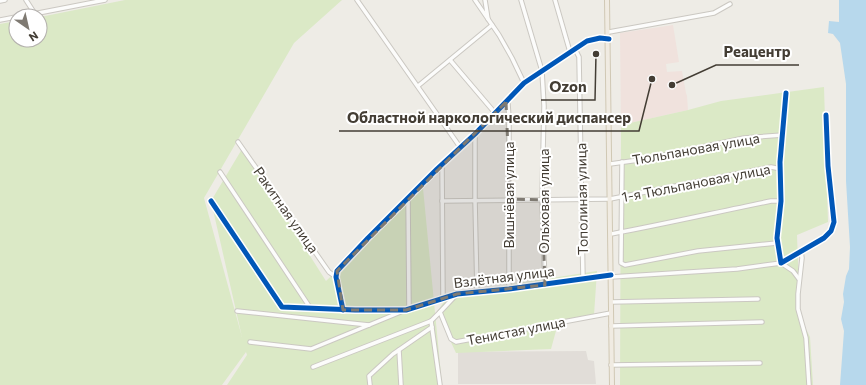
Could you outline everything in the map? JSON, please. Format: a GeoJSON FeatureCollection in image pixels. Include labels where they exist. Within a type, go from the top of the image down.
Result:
{"type":"FeatureCollection","features":[{"type":"Feature","properties":{"kind":"main road"},"geometry":{"type":"LineString","coordinates":[[608,0],[612,385]]}},
{"type":"Feature","properties":{"kind":"street"},"geometry":{"type":"LineString","coordinates":[[0,1],[5,0]]}},
{"type":"Feature","properties":{"kind":"street"},"geometry":{"type":"LineString","coordinates":[[48,11],[105,0]]}},
{"type":"Feature","properties":{"kind":"street"},"geometry":{"type":"LineString","coordinates":[[357,0],[460,147]]}},
{"type":"Feature","properties":{"kind":"street"},"geometry":{"type":"LineString","coordinates":[[474,0],[492,25],[512,58],[524,82]]}},
{"type":"Feature","properties":{"kind":"street"},"geometry":{"type":"LineString","coordinates":[[485,0],[489,22]]}},
{"type":"Feature","properties":{"kind":"street","name":"Ольховая улица"},"geometry":{"type":"LineString","coordinates":[[521,0],[542,71],[544,106],[542,200],[545,285]]}},
{"type":"Feature","properties":{"kind":"street"},"geometry":{"type":"LineString","coordinates":[[555,0],[570,52]]}},
{"type":"Feature","properties":{"kind":"street"},"geometry":{"type":"LineString","coordinates":[[609,32],[714,13],[730,4]]}},
{"type":"Feature","properties":{"kind":"street"},"geometry":{"type":"LineString","coordinates":[[418,86],[492,25]]}},
{"type":"Feature","properties":{"kind":"street"},"geometry":{"type":"LineString","coordinates":[[342,310],[336,277],[338,269],[408,197],[475,134],[524,82],[587,41],[600,38],[609,39]]}},
{"type":"Feature","properties":{"kind":"street","name":"Тополиная улица"},"geometry":{"type":"LineString","coordinates":[[575,49],[579,57],[583,279]]}},
{"type":"Feature","properties":{"kind":"street"},"geometry":{"type":"LineString","coordinates":[[450,60],[495,113]]}},
{"type":"Feature","properties":{"kind":"street"},"geometry":{"type":"LineString","coordinates":[[786,93],[781,169],[781,201],[777,243],[781,263],[793,271],[800,279]]}},
{"type":"Feature","properties":{"kind":"street","name":"Вишнёвая улица"},"geometry":{"type":"LineString","coordinates":[[506,102],[508,104],[509,118],[509,289]]}},
{"type":"Feature","properties":{"kind":"street"},"geometry":{"type":"LineString","coordinates":[[781,263],[827,235],[834,222],[828,166],[826,115]]}},
{"type":"Feature","properties":{"kind":"street"},"geometry":{"type":"LineString","coordinates":[[475,134],[477,292]]}},
{"type":"Feature","properties":{"kind":"street","name":"Тюльпановая улица"},"geometry":{"type":"LineString","coordinates":[[610,164],[646,159],[744,138],[783,135]]}},
{"type":"Feature","properties":{"kind":"street","name":"Ракитная улица"},"geometry":{"type":"LineString","coordinates":[[238,142],[329,272],[336,277]]}},
{"type":"Feature","properties":{"kind":"street"},"geometry":{"type":"LineString","coordinates":[[622,162],[623,197],[621,263],[625,265],[698,251],[777,243]]}},
{"type":"Feature","properties":{"kind":"street"},"geometry":{"type":"LineString","coordinates":[[442,164],[443,298]]}},
{"type":"Feature","properties":{"kind":"street","name":"1-я Тюльпановая улица"},"geometry":{"type":"LineString","coordinates":[[442,201],[610,199],[771,167],[781,169]]}},
{"type":"Feature","properties":{"kind":"street"},"geometry":{"type":"LineString","coordinates":[[220,172],[311,309]]}},
{"type":"Feature","properties":{"kind":"street"},"geometry":{"type":"LineString","coordinates":[[250,342],[311,349],[407,309],[408,197]]}},
{"type":"Feature","properties":{"kind":"street","name":"Взлётная улица"},"geometry":{"type":"LineString","coordinates":[[211,201],[282,307],[342,310],[407,309],[457,294],[545,285],[611,276],[737,269],[781,263]]}},
{"type":"Feature","properties":{"kind":"street"},"geometry":{"type":"LineString","coordinates":[[611,234],[685,220],[710,213],[781,201]]}},
{"type":"Feature","properties":{"kind":"street"},"geometry":{"type":"LineString","coordinates":[[801,251],[802,258],[798,310],[806,338],[809,385]]}},
{"type":"Feature","properties":{"kind":"street"},"geometry":{"type":"LineString","coordinates":[[314,367],[431,321],[457,294]]}},
{"type":"Feature","properties":{"kind":"street"},"geometry":{"type":"LineString","coordinates":[[611,302],[758,299]]}},
{"type":"Feature","properties":{"kind":"street"},"geometry":{"type":"LineString","coordinates":[[237,311],[370,325]]}},
{"type":"Feature","properties":{"kind":"street","name":"Тенистая улица"},"geometry":{"type":"LineString","coordinates":[[440,312],[451,339],[456,342],[611,312]]}},
{"type":"Feature","properties":{"kind":"street"},"geometry":{"type":"LineString","coordinates":[[431,321],[440,385]]}},
{"type":"Feature","properties":{"kind":"street"},"geometry":{"type":"LineString","coordinates":[[611,326],[762,322]]}},
{"type":"Feature","properties":{"kind":"street"},"geometry":{"type":"LineString","coordinates":[[370,385],[369,376],[399,350],[432,328]]}},
{"type":"Feature","properties":{"kind":"street"},"geometry":{"type":"LineString","coordinates":[[399,350],[401,385]]}},
{"type":"Feature","properties":{"kind":"street"},"geometry":{"type":"LineString","coordinates":[[611,365],[760,363]]}},
{"type":"Feature","properties":{"kind":"highlighted area"},"geometry":{"type":"Polygon","coordinates":[[[506,102],[510,199],[542,200],[545,285],[457,294],[406,310],[343,310],[337,271],[506,102]]]}},
{"type":"Feature","properties":{"kind":"shaded area"},"geometry":{"type":"Polygon","coordinates":[[[673,25],[679,62],[666,64],[667,72],[682,71],[688,110],[621,125],[620,33],[673,25]]]}},
{"type":"Feature","properties":{"kind":"shaded area"},"geometry":{"type":"Polygon","coordinates":[[[586,351],[588,360],[594,361],[596,384],[458,384],[458,352],[586,351]]]}},
{"type":"Feature","properties":{"kind":"green space"},"geometry":{"type":"Polygon","coordinates":[[[125,0],[342,0],[294,43],[204,198],[242,337],[211,201],[242,149],[326,281],[423,188],[442,385],[227,385],[247,355],[246,352],[222,385],[0,385],[0,24],[8,22],[8,48],[48,48],[48,15],[125,0]]]}},
{"type":"Feature","properties":{"kind":"green space"},"geometry":{"type":"Polygon","coordinates":[[[824,87],[828,222],[797,235],[800,317],[810,337],[813,385],[620,385],[621,125],[721,101],[824,87]]]}},
{"type":"Feature","properties":{"kind":"green space"},"geometry":{"type":"Polygon","coordinates":[[[597,271],[594,315],[559,320],[551,349],[456,353],[437,312],[449,294],[597,271]]]}},
{"type":"Feature","properties":{"kind":"water"},"geometry":{"type":"Polygon","coordinates":[[[839,0],[866,0],[866,385],[840,385],[844,331],[841,319],[844,302],[843,294],[846,276],[849,269],[850,247],[846,181],[846,84],[840,43],[833,34],[828,33],[829,21],[839,22],[839,0]]]}},
{"type":"Feature","properties":{"kind":"cycle path"},"geometry":{"type":"LineString","coordinates":[[343,310],[336,277],[337,271],[368,238],[437,169],[475,134],[524,83],[587,41],[600,38],[609,39]]}},
{"type":"Feature","properties":{"kind":"cycle path"},"geometry":{"type":"LineString","coordinates":[[786,93],[780,162],[781,201],[777,238],[781,263],[824,238],[831,231],[834,222],[828,166],[826,115]]}},
{"type":"Feature","properties":{"kind":"cycle path"},"geometry":{"type":"LineString","coordinates":[[211,201],[282,307],[355,310],[406,310],[457,294],[509,289],[611,275]]}},
{"type":"Feature","properties":{"kind":"place","name":"Ozon"},"geometry":{"type":"Point","coordinates":[596,54]}},
{"type":"Feature","properties":{"kind":"place","name":"Областной наркологический диспансер"},"geometry":{"type":"Point","coordinates":[652,79]}},
{"type":"Feature","properties":{"kind":"place","name":"Реацентр"},"geometry":{"type":"Point","coordinates":[672,85]}}]}
